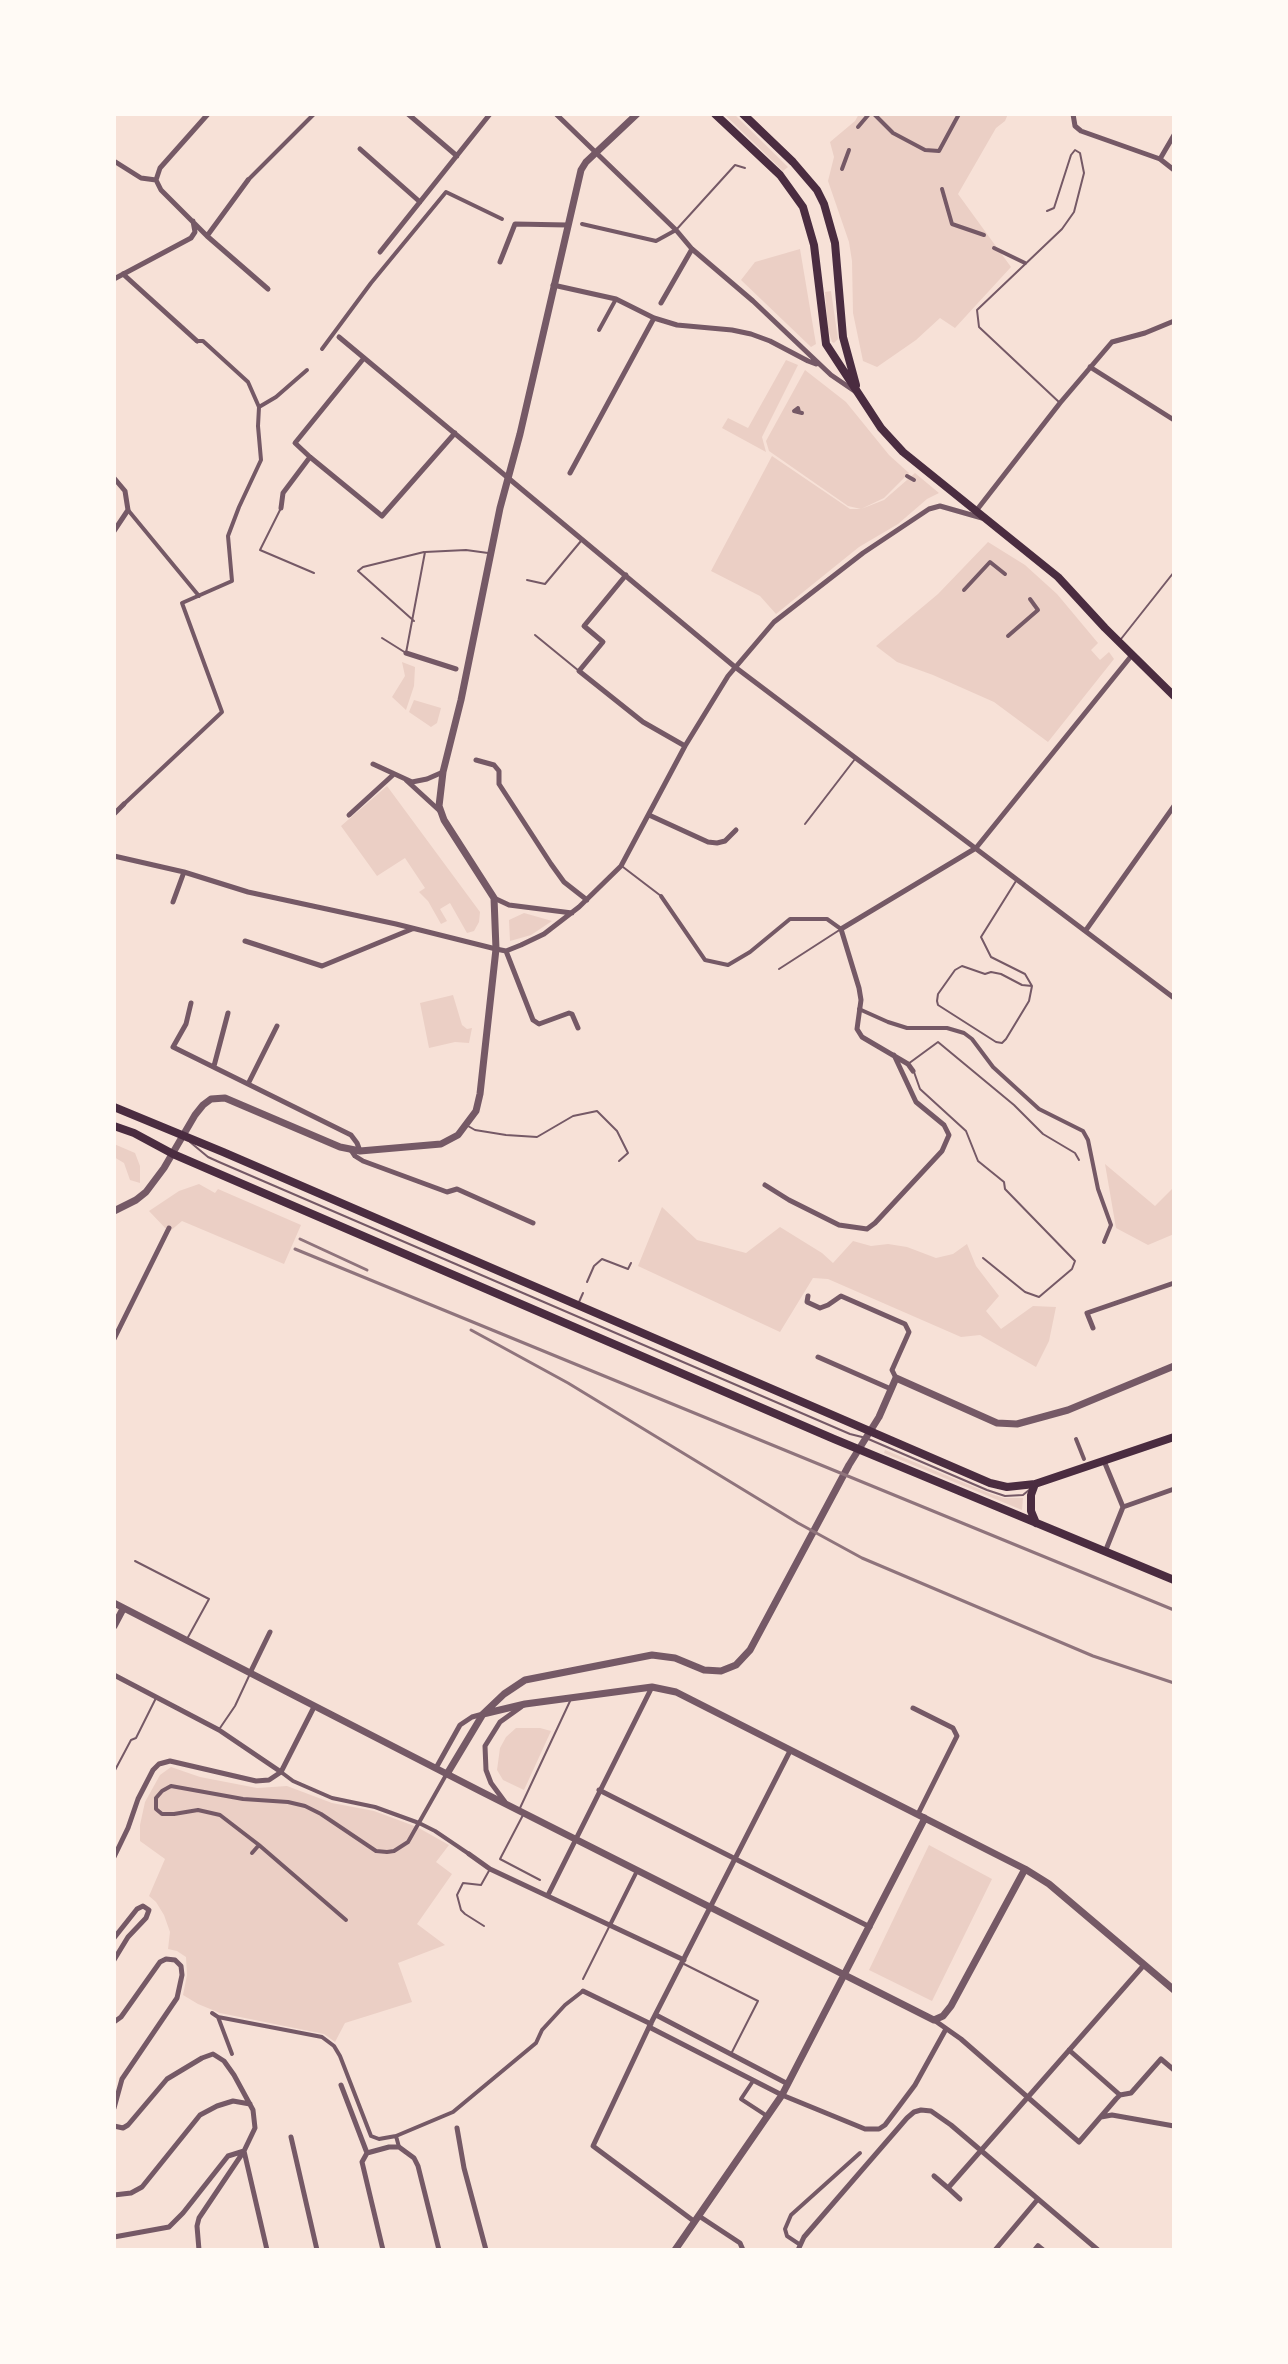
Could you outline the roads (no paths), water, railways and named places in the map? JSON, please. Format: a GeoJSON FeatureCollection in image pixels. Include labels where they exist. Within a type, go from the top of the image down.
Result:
{"type":"FeatureCollection","features":[{"type":"Feature","properties":{"kind":"main road"},"geometry":{"type":"LineString","coordinates":[[715,114],[780,175],[803,207],[814,245],[826,344],[891,441],[1058,577],[1174,696]]}},
{"type":"Feature","properties":{"kind":"main road"},"geometry":{"type":"LineString","coordinates":[[743,114],[793,162],[817,190],[824,204],[835,243],[843,337],[859,395]]}},
{"type":"Feature","properties":{"kind":"main road"},"geometry":{"type":"LineString","coordinates":[[114,1107],[578,1305],[869,1434],[990,1483],[1007,1487],[1035,1484],[1174,1437]]}},
{"type":"Feature","properties":{"kind":"main road"},"geometry":{"type":"LineString","coordinates":[[114,1126],[134,1133],[173,1154],[859,1449],[1174,1580]]}},
{"type":"Feature","properties":{"kind":"main road"},"geometry":{"type":"LineString","coordinates":[[1035,1484],[1031,1495],[1031,1511],[1036,1523]]}},
{"type":"Feature","properties":{"kind":"street"},"geometry":{"type":"LineString","coordinates":[[208,114],[160,168],[156,180],[161,190],[207,236],[268,289]]}},
{"type":"Feature","properties":{"kind":"street"},"geometry":{"type":"LineString","coordinates":[[207,236],[248,180],[314,114]]}},
{"type":"Feature","properties":{"kind":"street"},"geometry":{"type":"LineString","coordinates":[[408,114],[457,156]]}},
{"type":"Feature","properties":{"kind":"street"},"geometry":{"type":"LineString","coordinates":[[380,252],[490,114]]}},
{"type":"Feature","properties":{"kind":"street"},"geometry":{"type":"LineString","coordinates":[[556,114],[676,230],[692,249],[753,301],[819,364],[859,395]]}},
{"type":"Feature","properties":{"kind":"street"},"geometry":{"type":"LineString","coordinates":[[114,1211],[146,1192],[203,1106],[211,1100],[225,1098],[351,1150],[360,1151],[441,1144],[458,1135],[476,1112],[496,949],[494,898],[444,820],[439,806],[443,772],[461,700],[508,477],[581,170],[586,162],[637,114]]}},
{"type":"Feature","properties":{"kind":"street"},"geometry":{"type":"LineString","coordinates":[[858,127],[869,114]]}},
{"type":"Feature","properties":{"kind":"street"},"geometry":{"type":"LineString","coordinates":[[874,114],[894,134],[926,150],[939,151],[959,114]]}},
{"type":"Feature","properties":{"kind":"street"},"geometry":{"type":"LineString","coordinates":[[1073,114],[1075,126],[1081,131],[1160,159],[1174,170]]}},
{"type":"Feature","properties":{"kind":"street"},"geometry":{"type":"LineString","coordinates":[[1160,159],[1174,135]]}},
{"type":"Feature","properties":{"kind":"street"},"geometry":{"type":"LineString","coordinates":[[360,149],[420,202]]}},
{"type":"Feature","properties":{"kind":"street"},"geometry":{"type":"LineString","coordinates":[[843,169],[849,150]]}},
{"type":"Feature","properties":{"kind":"street"},"geometry":{"type":"LineString","coordinates":[[114,161],[141,178],[156,180]]}},
{"type":"Feature","properties":{"kind":"street"},"geometry":{"type":"LineString","coordinates":[[942,189],[952,224],[984,235]]}},
{"type":"Feature","properties":{"kind":"street"},"geometry":{"type":"LineString","coordinates":[[322,349],[371,283],[446,192],[502,219]]}},
{"type":"Feature","properties":{"kind":"street"},"geometry":{"type":"LineString","coordinates":[[114,279],[190,238],[195,232],[193,220]]}},
{"type":"Feature","properties":{"kind":"street"},"geometry":{"type":"LineString","coordinates":[[500,262],[514,224],[567,225]]}},
{"type":"Feature","properties":{"kind":"street"},"geometry":{"type":"LineString","coordinates":[[582,224],[656,241],[676,230]]}},
{"type":"Feature","properties":{"kind":"street"},"geometry":{"type":"LineString","coordinates":[[994,248],[1025,262]]}},
{"type":"Feature","properties":{"kind":"street"},"geometry":{"type":"LineString","coordinates":[[662,303],[692,249]]}},
{"type":"Feature","properties":{"kind":"street"},"geometry":{"type":"LineString","coordinates":[[114,814],[222,712],[182,603],[232,581],[228,536],[261,460],[259,407],[248,382],[203,341],[197,341],[123,274]]}},
{"type":"Feature","properties":{"kind":"street"},"geometry":{"type":"LineString","coordinates":[[553,285],[616,299],[654,318],[677,325],[751,334],[819,364]]}},
{"type":"Feature","properties":{"kind":"street"},"geometry":{"type":"LineString","coordinates":[[599,330],[616,299]]}},
{"type":"Feature","properties":{"kind":"street"},"geometry":{"type":"LineString","coordinates":[[570,473],[654,318]]}},
{"type":"Feature","properties":{"kind":"street"},"geometry":{"type":"LineString","coordinates":[[976,511],[1060,403],[1112,342],[1145,333],[1174,321]]}},
{"type":"Feature","properties":{"kind":"street"},"geometry":{"type":"LineString","coordinates":[[339,337],[735,667],[1174,998]]}},
{"type":"Feature","properties":{"kind":"street"},"geometry":{"type":"LineString","coordinates":[[364,358],[295,443],[310,457],[382,516],[455,433]]}},
{"type":"Feature","properties":{"kind":"street"},"geometry":{"type":"LineString","coordinates":[[1090,367],[1174,420]]}},
{"type":"Feature","properties":{"kind":"street"},"geometry":{"type":"LineString","coordinates":[[259,407],[276,397],[307,370]]}},
{"type":"Feature","properties":{"kind":"street"},"geometry":{"type":"LineString","coordinates":[[281,508],[283,493],[310,457]]}},
{"type":"Feature","properties":{"kind":"street"},"geometry":{"type":"LineString","coordinates":[[907,476],[914,480]]}},
{"type":"Feature","properties":{"kind":"street"},"geometry":{"type":"LineString","coordinates":[[114,478],[125,491],[128,510],[199,596]]}},
{"type":"Feature","properties":{"kind":"street"},"geometry":{"type":"LineString","coordinates":[[114,856],[184,872],[248,892],[414,928],[506,951],[544,934],[572,913],[621,866],[685,746],[735,667],[761,636],[790,609],[863,553],[929,509],[940,506],[984,518]]}},
{"type":"Feature","properties":{"kind":"street"},"geometry":{"type":"LineString","coordinates":[[114,531],[128,510]]}},
{"type":"Feature","properties":{"kind":"street"},"geometry":{"type":"LineString","coordinates":[[964,590],[990,562],[1005,574]]}},
{"type":"Feature","properties":{"kind":"street"},"geometry":{"type":"LineString","coordinates":[[626,575],[584,626],[603,642],[579,671],[643,722],[685,746]]}},
{"type":"Feature","properties":{"kind":"street"},"geometry":{"type":"LineString","coordinates":[[1008,636],[1038,610],[1030,599]]}},
{"type":"Feature","properties":{"kind":"street"},"geometry":{"type":"LineString","coordinates":[[406,653],[456,669]]}},
{"type":"Feature","properties":{"kind":"street"},"geometry":{"type":"LineString","coordinates":[[840,929],[976,848],[1132,655]]}},
{"type":"Feature","properties":{"kind":"street"},"geometry":{"type":"LineString","coordinates":[[476,760],[494,765],[498,771],[499,784],[551,864],[564,882],[586,900]]}},
{"type":"Feature","properties":{"kind":"street"},"geometry":{"type":"LineString","coordinates":[[373,764],[412,782],[443,772]]}},
{"type":"Feature","properties":{"kind":"street"},"geometry":{"type":"LineString","coordinates":[[349,815],[394,774]]}},
{"type":"Feature","properties":{"kind":"street"},"geometry":{"type":"LineString","coordinates":[[405,779],[441,812]]}},
{"type":"Feature","properties":{"kind":"street"},"geometry":{"type":"LineString","coordinates":[[1086,930],[1174,806]]}},
{"type":"Feature","properties":{"kind":"street"},"geometry":{"type":"LineString","coordinates":[[649,815],[708,842],[725,841],[736,830]]}},
{"type":"Feature","properties":{"kind":"street"},"geometry":{"type":"LineString","coordinates":[[173,902],[184,872]]}},
{"type":"Feature","properties":{"kind":"street"},"geometry":{"type":"LineString","coordinates":[[661,896],[705,960],[728,965],[750,952],[790,919],[826,919],[840,929],[859,988],[861,1000],[857,1029],[862,1037],[893,1054],[908,1064],[913,1071]]}},
{"type":"Feature","properties":{"kind":"street"},"geometry":{"type":"LineString","coordinates":[[494,898],[508,905],[572,913]]}},
{"type":"Feature","properties":{"kind":"street"},"geometry":{"type":"LineString","coordinates":[[245,941],[322,966],[414,928]]}},
{"type":"Feature","properties":{"kind":"street"},"geometry":{"type":"LineString","coordinates":[[506,951],[533,1020],[539,1024],[569,1013],[572,1014],[578,1028]]}},
{"type":"Feature","properties":{"kind":"street"},"geometry":{"type":"LineString","coordinates":[[191,1003],[186,1024],[173,1047],[351,1136],[360,1151]]}},
{"type":"Feature","properties":{"kind":"street"},"geometry":{"type":"LineString","coordinates":[[859,1009],[907,1028],[946,1028],[964,1033],[972,1039],[993,1066],[1039,1109],[1083,1131],[1088,1140],[1098,1189],[1111,1225],[1104,1242]]}},
{"type":"Feature","properties":{"kind":"street"},"geometry":{"type":"LineString","coordinates":[[214,1066],[228,1013]]}},
{"type":"Feature","properties":{"kind":"street"},"geometry":{"type":"LineString","coordinates":[[248,1084],[277,1026]]}},
{"type":"Feature","properties":{"kind":"street"},"geometry":{"type":"LineString","coordinates":[[765,1185],[839,1225],[867,1229],[875,1223],[942,1151],[949,1136],[944,1125],[916,1102],[893,1054]]}},
{"type":"Feature","properties":{"kind":"street"},"geometry":{"type":"LineString","coordinates":[[351,1150],[363,1161],[447,1192],[457,1189],[533,1223]]}},
{"type":"Feature","properties":{"kind":"street"},"geometry":{"type":"LineString","coordinates":[[114,1339],[169,1228]]}},
{"type":"Feature","properties":{"kind":"street"},"geometry":{"type":"LineString","coordinates":[[1092,1328],[1087,1313],[1174,1283]]}},
{"type":"Feature","properties":{"kind":"street"},"geometry":{"type":"LineString","coordinates":[[808,1296],[807,1302],[820,1308],[841,1296],[905,1324],[909,1332],[892,1370],[896,1378],[997,1423],[1017,1424],[1068,1410],[1174,1366]]}},
{"type":"Feature","properties":{"kind":"street"},"geometry":{"type":"LineString","coordinates":[[818,1357],[891,1389]]}},
{"type":"Feature","properties":{"kind":"street"},"geometry":{"type":"LineString","coordinates":[[346,1920],[230,1821],[214,1813],[198,1810],[162,1814],[156,1809],[156,1798],[171,1786],[243,1798],[288,1802],[305,1806],[321,1814],[376,1851],[394,1851],[402,1847],[419,1823],[483,1714],[504,1694],[525,1680],[652,1655],[675,1658],[704,1670],[721,1671],[736,1665],[750,1650],[758,1636],[849,1465],[869,1434],[896,1378]]}},
{"type":"Feature","properties":{"kind":"street"},"geometry":{"type":"LineString","coordinates":[[1076,1439],[1084,1459]]}},
{"type":"Feature","properties":{"kind":"street"},"geometry":{"type":"LineString","coordinates":[[1104,1461],[1123,1507],[1105,1552]]}},
{"type":"Feature","properties":{"kind":"street"},"geometry":{"type":"LineString","coordinates":[[1123,1507],[1174,1489]]}},
{"type":"Feature","properties":{"kind":"street"},"geometry":{"type":"LineString","coordinates":[[114,1603],[575,1840],[934,2020],[1079,2142],[1120,2095],[1131,2094],[1161,2059],[1174,2070]]}},
{"type":"Feature","properties":{"kind":"street"},"geometry":{"type":"LineString","coordinates":[[114,1626],[123,1609]]}},
{"type":"Feature","properties":{"kind":"street"},"geometry":{"type":"LineString","coordinates":[[250,1673],[270,1632]]}},
{"type":"Feature","properties":{"kind":"street"},"geometry":{"type":"LineString","coordinates":[[114,1675],[219,1730],[293,1781],[332,1798],[375,1807],[419,1823],[435,1831],[490,1869],[683,1961]]}},
{"type":"Feature","properties":{"kind":"street"},"geometry":{"type":"LineString","coordinates":[[436,1768],[460,1725],[472,1717],[525,1704],[652,1687],[676,1692],[1025,1869],[1049,1884],[1174,1990]]}},
{"type":"Feature","properties":{"kind":"street"},"geometry":{"type":"LineString","coordinates":[[548,1895],[652,1687]]}},
{"type":"Feature","properties":{"kind":"street"},"geometry":{"type":"LineString","coordinates":[[509,1805],[498,1795],[486,1770],[485,1746],[506,1715],[525,1704]]}},
{"type":"Feature","properties":{"kind":"street"},"geometry":{"type":"LineString","coordinates":[[114,1857],[128,1828],[138,1799],[153,1770],[159,1764],[170,1761],[256,1781],[269,1780],[281,1772],[314,1707]]}},
{"type":"Feature","properties":{"kind":"street"},"geometry":{"type":"LineString","coordinates":[[675,2250],[782,2095],[870,1927],[922,1816],[957,1736],[953,1728],[913,1708]]}},
{"type":"Feature","properties":{"kind":"street"},"geometry":{"type":"LineString","coordinates":[[743,2250],[740,2243],[697,2219],[593,2146],[650,2025],[790,1751]]}},
{"type":"Feature","properties":{"kind":"street"},"geometry":{"type":"LineString","coordinates":[[599,1790],[870,1927]]}},
{"type":"Feature","properties":{"kind":"street"},"geometry":{"type":"LineString","coordinates":[[252,1853],[259,1845]]}},
{"type":"Feature","properties":{"kind":"street"},"geometry":{"type":"LineString","coordinates":[[934,2020],[943,2016],[951,2006],[1025,1869]]}},
{"type":"Feature","properties":{"kind":"street"},"geometry":{"type":"LineString","coordinates":[[610,1925],[637,1871]]}},
{"type":"Feature","properties":{"kind":"street"},"geometry":{"type":"LineString","coordinates":[[114,1938],[137,1909],[143,1906],[149,1910],[146,1918],[128,1937],[114,1959]]}},
{"type":"Feature","properties":{"kind":"street"},"geometry":{"type":"LineString","coordinates":[[114,2022],[121,2017],[160,1962],[166,1959],[175,1960],[181,1966],[182,1975],[177,1998],[122,2079],[114,2107]]}},
{"type":"Feature","properties":{"kind":"street"},"geometry":{"type":"LineString","coordinates":[[948,2188],[1144,1965]]}},
{"type":"Feature","properties":{"kind":"street"},"geometry":{"type":"LineString","coordinates":[[212,2013],[322,2037],[334,2046],[371,2136],[379,2139],[396,2136],[453,2112],[536,2043],[542,2030],[583,1991],[782,2095],[865,2129],[879,2129],[885,2125],[915,2085],[946,2028]]}},
{"type":"Feature","properties":{"kind":"street"},"geometry":{"type":"LineString","coordinates":[[656,2015],[788,2084]]}},
{"type":"Feature","properties":{"kind":"street"},"geometry":{"type":"LineString","coordinates":[[218,2016],[232,2054]]}},
{"type":"Feature","properties":{"kind":"street"},"geometry":{"type":"LineString","coordinates":[[1069,2050],[1120,2095]]}},
{"type":"Feature","properties":{"kind":"street"},"geometry":{"type":"LineString","coordinates":[[114,2126],[128,2125],[166,2079],[202,2058],[213,2055],[224,2061],[250,2104],[255,2117],[255,2128],[244,2151],[199,2218],[199,2250]]}},
{"type":"Feature","properties":{"kind":"street"},"geometry":{"type":"LineString","coordinates":[[753,2080],[741,2099],[768,2116]]}},
{"type":"Feature","properties":{"kind":"street"},"geometry":{"type":"LineString","coordinates":[[341,2085],[367,2152],[362,2162],[362,2169],[383,2250]]}},
{"type":"Feature","properties":{"kind":"street"},"geometry":{"type":"LineString","coordinates":[[234,2101],[239,2096],[239,2086]]}},
{"type":"Feature","properties":{"kind":"street"},"geometry":{"type":"LineString","coordinates":[[114,2195],[131,2193],[142,2187],[200,2115],[217,2106],[234,2101],[250,2104]]}},
{"type":"Feature","properties":{"kind":"street"},"geometry":{"type":"LineString","coordinates":[[860,2153],[791,2215],[785,2229],[787,2236],[798,2247],[914,2112],[921,2110],[937,2115],[1098,2250]]}},
{"type":"Feature","properties":{"kind":"street"},"geometry":{"type":"LineString","coordinates":[[1101,2117],[1112,2115],[1174,2126]]}},
{"type":"Feature","properties":{"kind":"street"},"geometry":{"type":"LineString","coordinates":[[457,2128],[464,2168],[486,2250]]}},
{"type":"Feature","properties":{"kind":"street"},"geometry":{"type":"LineString","coordinates":[[396,2136],[399,2147]]}},
{"type":"Feature","properties":{"kind":"street"},"geometry":{"type":"LineString","coordinates":[[291,2137],[317,2250]]}},
{"type":"Feature","properties":{"kind":"street"},"geometry":{"type":"LineString","coordinates":[[367,2152],[389,2147],[399,2147],[408,2152],[418,2166],[440,2250]]}},
{"type":"Feature","properties":{"kind":"street"},"geometry":{"type":"LineString","coordinates":[[114,2237],[169,2226],[183,2213],[228,2156],[244,2151]]}},
{"type":"Feature","properties":{"kind":"street"},"geometry":{"type":"LineString","coordinates":[[244,2151],[267,2250]]}},
{"type":"Feature","properties":{"kind":"street"},"geometry":{"type":"LineString","coordinates":[[934,2176],[960,2199]]}},
{"type":"Feature","properties":{"kind":"street"},"geometry":{"type":"LineString","coordinates":[[995,2250],[1038,2199]]}},
{"type":"Feature","properties":{"kind":"street"},"geometry":{"type":"LineString","coordinates":[[1034,2250],[1038,2245],[1044,2250]]}},
{"type":"Feature","properties":{"kind":"lane"},"geometry":{"type":"LineString","coordinates":[[1047,210],[1054,208],[1068,162],[1076,150],[1080,153],[1084,172],[1074,212],[1062,229],[977,310],[979,327],[1060,403]]}},
{"type":"Feature","properties":{"kind":"lane"},"geometry":{"type":"LineString","coordinates":[[676,230],[735,165],[745,168]]}},
{"type":"Feature","properties":{"kind":"lane"},"geometry":{"type":"LineString","coordinates":[[281,508],[260,550],[314,573]]}},
{"type":"Feature","properties":{"kind":"lane"},"geometry":{"type":"LineString","coordinates":[[527,580],[545,584],[582,539]]}},
{"type":"Feature","properties":{"kind":"lane"},"geometry":{"type":"LineString","coordinates":[[414,621],[358,571],[363,567],[425,552],[466,550],[491,554]]}},
{"type":"Feature","properties":{"kind":"lane"},"geometry":{"type":"LineString","coordinates":[[381,638],[406,653],[414,621],[425,552]]}},
{"type":"Feature","properties":{"kind":"lane"},"geometry":{"type":"LineString","coordinates":[[1119,642],[1174,572]]}},
{"type":"Feature","properties":{"kind":"lane"},"geometry":{"type":"LineString","coordinates":[[535,635],[579,671]]}},
{"type":"Feature","properties":{"kind":"lane"},"geometry":{"type":"LineString","coordinates":[[805,824],[856,757]]}},
{"type":"Feature","properties":{"kind":"lane"},"geometry":{"type":"LineString","coordinates":[[621,866],[661,896]]}},
{"type":"Feature","properties":{"kind":"lane"},"geometry":{"type":"LineString","coordinates":[[1018,879],[981,937],[991,957],[1024,974],[1032,986],[1029,1001],[1002,1043],[996,1042],[938,1005],[937,1001],[938,994],[955,970],[962,966],[985,974],[991,972],[1002,974],[1022,985],[1032,986]]}},
{"type":"Feature","properties":{"kind":"lane"},"geometry":{"type":"LineString","coordinates":[[779,969],[840,929]]}},
{"type":"Feature","properties":{"kind":"lane"},"geometry":{"type":"LineString","coordinates":[[908,1064],[938,1042],[1014,1105],[1043,1134],[1075,1153],[1079,1160]]}},
{"type":"Feature","properties":{"kind":"lane"},"geometry":{"type":"LineString","coordinates":[[913,1071],[920,1089],[966,1131],[978,1161],[1004,1182],[1005,1189],[1075,1262],[1072,1269],[1039,1298],[1025,1292],[983,1258]]}},
{"type":"Feature","properties":{"kind":"lane"},"geometry":{"type":"LineString","coordinates":[[466,1125],[475,1130],[537,1137],[573,1116],[597,1111],[617,1131],[627,1153],[619,1161]]}},
{"type":"Feature","properties":{"kind":"lane"},"geometry":{"type":"LineString","coordinates":[[183,1137],[208,1157],[219,1162],[850,1434],[869,1434]]}},
{"type":"Feature","properties":{"kind":"lane"},"geometry":{"type":"LineString","coordinates":[[587,1282],[594,1266],[602,1259],[628,1269],[631,1263]]}},
{"type":"Feature","properties":{"kind":"lane"},"geometry":{"type":"LineString","coordinates":[[578,1305],[583,1293]]}},
{"type":"Feature","properties":{"kind":"lane"},"geometry":{"type":"LineString","coordinates":[[135,1561],[209,1599],[186,1641]]}},
{"type":"Feature","properties":{"kind":"lane"},"geometry":{"type":"LineString","coordinates":[[219,1730],[235,1706],[250,1673]]}},
{"type":"Feature","properties":{"kind":"lane"},"geometry":{"type":"LineString","coordinates":[[114,1772],[131,1740],[136,1738],[156,1698]]}},
{"type":"Feature","properties":{"kind":"lane"},"geometry":{"type":"LineString","coordinates":[[540,1880],[500,1859],[572,1699]]}},
{"type":"Feature","properties":{"kind":"lane"},"geometry":{"type":"LineString","coordinates":[[484,1926],[461,1910],[457,1895],[463,1883],[481,1885],[490,1869]]}},
{"type":"Feature","properties":{"kind":"lane"},"geometry":{"type":"LineString","coordinates":[[583,1978],[610,1925]]}},
{"type":"Feature","properties":{"kind":"lane"},"geometry":{"type":"LineString","coordinates":[[683,1961],[758,2001],[731,2054]]}},
{"type":"Feature","properties":{"kind":"railway"},"geometry":{"type":"LineString","coordinates":[[300,1239],[367,1270]]}},
{"type":"Feature","properties":{"kind":"railway"},"geometry":{"type":"LineString","coordinates":[[295,1249],[1174,1610]]}},
{"type":"Feature","properties":{"kind":"railway"},"geometry":{"type":"LineString","coordinates":[[471,1330],[568,1383],[798,1523],[862,1558],[1093,1656],[1174,1683]]}}]}
